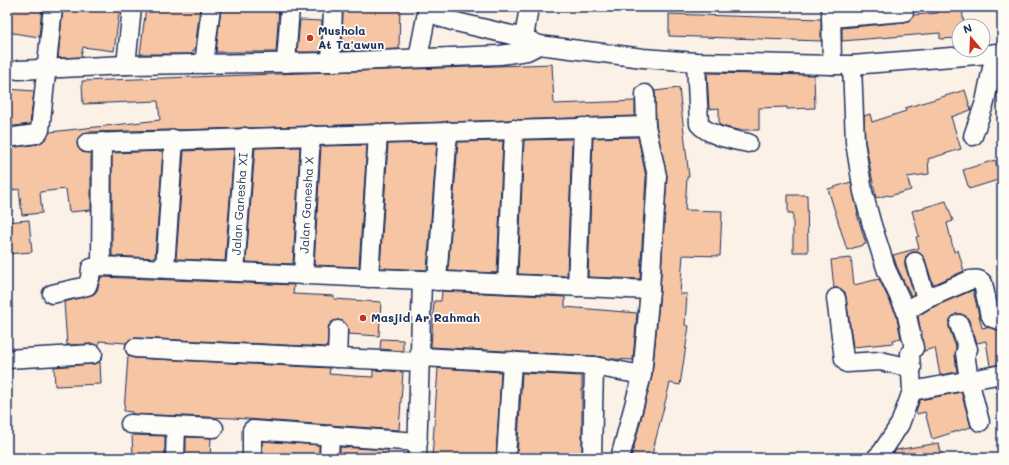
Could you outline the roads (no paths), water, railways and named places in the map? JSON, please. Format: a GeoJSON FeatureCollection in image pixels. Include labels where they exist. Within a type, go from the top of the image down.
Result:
{"type":"FeatureCollection","features":[{"type":"Feature","properties":{"kind":"street"},"geometry":{"type":"LineString","coordinates":[[7,138],[36,134],[40,130],[42,124],[46,69],[54,7]]}},
{"type":"Feature","properties":{"kind":"street"},"geometry":{"type":"LineString","coordinates":[[126,65],[132,7]]}},
{"type":"Feature","properties":{"kind":"street"},"geometry":{"type":"LineString","coordinates":[[204,64],[211,7]]}},
{"type":"Feature","properties":{"kind":"street"},"geometry":{"type":"LineString","coordinates":[[286,63],[290,7]]}},
{"type":"Feature","properties":{"kind":"street"},"geometry":{"type":"LineString","coordinates":[[331,62],[333,7]]}},
{"type":"Feature","properties":{"kind":"street"},"geometry":{"type":"LineString","coordinates":[[18,70],[126,65],[331,62],[500,55],[527,51],[532,41],[528,7]]}},
{"type":"Feature","properties":{"kind":"street"},"geometry":{"type":"LineString","coordinates":[[418,58],[428,8],[442,18],[452,22],[532,41],[643,58],[696,62],[852,65],[998,53],[985,102],[973,136]]}},
{"type":"Feature","properties":{"kind":"street"},"geometry":{"type":"LineString","coordinates":[[832,65],[831,13],[904,12]]}},
{"type":"Feature","properties":{"kind":"street"},"geometry":{"type":"LineString","coordinates":[[696,62],[699,124],[708,131],[732,140],[748,143]]}},
{"type":"Feature","properties":{"kind":"street"},"geometry":{"type":"LineString","coordinates":[[852,65],[855,142],[863,192],[887,271],[906,311],[914,348],[910,353],[912,368],[912,391],[900,424],[882,452],[876,458]]}},
{"type":"Feature","properties":{"kind":"street"},"geometry":{"type":"LineString","coordinates":[[620,458],[642,375],[650,290],[657,176],[646,126],[645,94]]}},
{"type":"Feature","properties":{"kind":"street"},"geometry":{"type":"LineString","coordinates":[[100,266],[94,142],[646,126]]}},
{"type":"Feature","properties":{"kind":"street"},"geometry":{"type":"LineString","coordinates":[[578,287],[583,127]]}},
{"type":"Feature","properties":{"kind":"street"},"geometry":{"type":"LineString","coordinates":[[507,284],[514,129]]}},
{"type":"Feature","properties":{"kind":"street"},"geometry":{"type":"LineString","coordinates":[[252,458],[252,430],[330,435],[417,450],[421,359],[448,131]]}},
{"type":"Feature","properties":{"kind":"street"},"geometry":{"type":"LineString","coordinates":[[369,278],[378,133]]}},
{"type":"Feature","properties":{"kind":"street","name":"Jalan Ganesha X"},"geometry":{"type":"LineString","coordinates":[[303,275],[311,135]]}},
{"type":"Feature","properties":{"kind":"street","name":"Jalan Ganesha XI"},"geometry":{"type":"LineString","coordinates":[[234,272],[245,137]]}},
{"type":"Feature","properties":{"kind":"street"},"geometry":{"type":"LineString","coordinates":[[165,268],[174,139]]}},
{"type":"Feature","properties":{"kind":"street"},"geometry":{"type":"LineString","coordinates":[[915,262],[926,299]]}},
{"type":"Feature","properties":{"kind":"street"},"geometry":{"type":"LineString","coordinates":[[52,294],[87,286],[91,268],[100,266],[650,290]]}},
{"type":"Feature","properties":{"kind":"street"},"geometry":{"type":"LineString","coordinates":[[906,311],[926,299],[970,280],[981,280],[984,283],[989,312],[992,318],[1002,321]]}},
{"type":"Feature","properties":{"kind":"street"},"geometry":{"type":"LineString","coordinates":[[836,298],[844,359],[847,363],[880,360],[912,368]]}},
{"type":"Feature","properties":{"kind":"street"},"geometry":{"type":"LineString","coordinates":[[959,324],[968,349],[965,353],[969,380],[980,422]]}},
{"type":"Feature","properties":{"kind":"street"},"geometry":{"type":"LineString","coordinates":[[337,358],[338,330]]}},
{"type":"Feature","properties":{"kind":"street"},"geometry":{"type":"LineString","coordinates":[[135,348],[337,358],[512,361],[594,366],[642,375]]}},
{"type":"Feature","properties":{"kind":"street"},"geometry":{"type":"LineString","coordinates":[[7,359],[94,354]]}},
{"type":"Feature","properties":{"kind":"street"},"geometry":{"type":"LineString","coordinates":[[506,458],[512,361]]}},
{"type":"Feature","properties":{"kind":"street"},"geometry":{"type":"LineString","coordinates":[[592,458],[594,366]]}},
{"type":"Feature","properties":{"kind":"street"},"geometry":{"type":"LineString","coordinates":[[912,391],[1002,374]]}},
{"type":"Feature","properties":{"kind":"street"},"geometry":{"type":"LineString","coordinates":[[130,424],[214,428]]}},
{"type":"Feature","properties":{"kind":"street"},"geometry":{"type":"LineString","coordinates":[[175,458],[176,427]]}},
{"type":"Feature","properties":{"kind":"street"},"geometry":{"type":"LineString","coordinates":[[329,458],[330,435]]}},
{"type":"Feature","properties":{"kind":"place","name":"Mushola At Ta'awun"},"geometry":{"type":"Point","coordinates":[310,38]}},
{"type":"Feature","properties":{"kind":"place","name":"Masjid Ar Rahmah"},"geometry":{"type":"Point","coordinates":[363,318]}}]}
